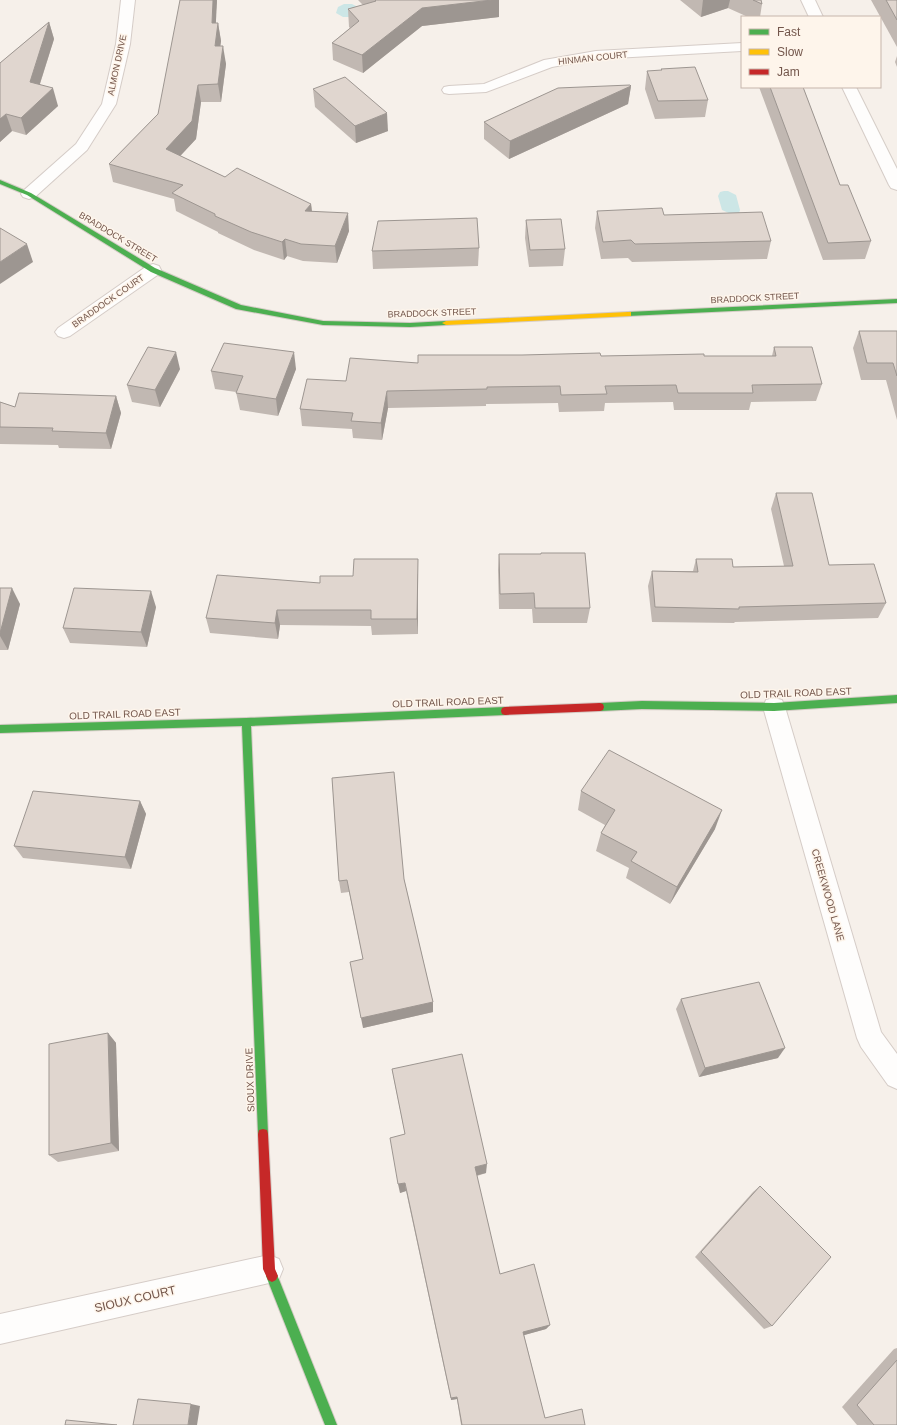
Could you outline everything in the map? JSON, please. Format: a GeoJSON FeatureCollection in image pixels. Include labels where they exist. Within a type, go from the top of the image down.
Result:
{"type":"FeatureCollection","features":[{"type":"Feature","properties":{"kind":"street","name":"ALMON DRIVE"},"geometry":{"type":"LineString","coordinates":[[29,194],[82,147],[109,104],[123,44],[128,0]]}},
{"type":"Feature","properties":{"kind":"street"},"geometry":{"type":"LineString","coordinates":[[808,0],[816,16]]}},
{"type":"Feature","properties":{"kind":"street","name":"HINMAN COURT"},"geometry":{"type":"LineString","coordinates":[[449,90],[486,88],[549,63],[573,58],[596,55],[741,48]]}},
{"type":"Feature","properties":{"kind":"street"},"geometry":{"type":"LineString","coordinates":[[849,88],[897,185]]}},
{"type":"Feature","properties":{"kind":"street","name":"BRADDOCK STREET"},"geometry":{"type":"LineString","coordinates":[[0,182],[29,194],[153,270],[239,307],[323,323],[410,325],[897,300]]}},
{"type":"Feature","properties":{"kind":"street","name":"BRADDOCK COURT"},"geometry":{"type":"LineString","coordinates":[[64,332],[153,270]]}},
{"type":"Feature","properties":{"kind":"street","name":"OLD TRAIL ROAD EAST"},"geometry":{"type":"LineString","coordinates":[[0,729],[246,722],[642,705],[774,707],[897,699]]}},
{"type":"Feature","properties":{"kind":"street","name":"CREEKWOOD LANE"},"geometry":{"type":"LineString","coordinates":[[774,707],[870,1038],[897,1076]]}},
{"type":"Feature","properties":{"kind":"street","name":"SIOUX DRIVE"},"geometry":{"type":"LineString","coordinates":[[246,722],[269,1269],[331,1425]]}},
{"type":"Feature","properties":{"kind":"street","name":"SIOUX COURT"},"geometry":{"type":"LineString","coordinates":[[0,1329],[269,1269]]}},
{"type":"Feature","properties":{"kind":"water"},"geometry":{"type":"Polygon","coordinates":[[[344,4],[352,4],[358,7],[352,17],[343,17],[336,13],[338,7],[344,4]]]}},
{"type":"Feature","properties":{"kind":"water"},"geometry":{"type":"Polygon","coordinates":[[[728,191],[736,195],[740,210],[739,213],[731,214],[722,210],[718,196],[720,192],[728,191]]]}},
{"type":"Feature","properties":{"kind":"building"},"geometry":{"type":"Polygon","coordinates":[[[180,0],[213,0],[212,23],[218,23],[215,46],[223,46],[218,84],[198,85],[192,121],[166,149],[225,177],[237,168],[311,204],[305,211],[348,213],[335,246],[301,244],[285,239],[282,242],[251,232],[215,216],[215,214],[172,193],[183,185],[109,164],[158,114],[180,0]]]}},
{"type":"Feature","properties":{"kind":"building"},"geometry":{"type":"Polygon","coordinates":[[[375,0],[492,0],[422,8],[362,55],[332,43],[359,21],[348,9],[376,1],[375,0]]]}},
{"type":"Feature","properties":{"kind":"building"},"geometry":{"type":"Polygon","coordinates":[[[753,0],[761,0],[762,4],[753,0]]]}},
{"type":"Feature","properties":{"kind":"building"},"geometry":{"type":"Polygon","coordinates":[[[886,0],[897,0],[897,20],[886,0]]]}},
{"type":"Feature","properties":{"kind":"building"},"geometry":{"type":"Polygon","coordinates":[[[49,22],[30,82],[53,88],[21,118],[6,114],[0,119],[0,63],[49,22]]]}},
{"type":"Feature","properties":{"kind":"building"},"geometry":{"type":"Polygon","coordinates":[[[695,67],[708,100],[658,101],[647,71],[695,67]]]}},
{"type":"Feature","properties":{"kind":"building"},"geometry":{"type":"Polygon","coordinates":[[[345,77],[387,113],[355,126],[313,89],[345,77]]]}},
{"type":"Feature","properties":{"kind":"building"},"geometry":{"type":"Polygon","coordinates":[[[631,86],[510,141],[484,122],[558,88],[631,86]]]}},
{"type":"Feature","properties":{"kind":"building"},"geometry":{"type":"Polygon","coordinates":[[[770,88],[803,88],[840,185],[848,185],[871,241],[828,243],[770,88]]]}},
{"type":"Feature","properties":{"kind":"building"},"geometry":{"type":"Polygon","coordinates":[[[662,208],[664,215],[762,212],[771,241],[635,244],[631,240],[603,242],[597,211],[662,208]]]}},
{"type":"Feature","properties":{"kind":"building"},"geometry":{"type":"Polygon","coordinates":[[[477,218],[479,248],[372,251],[378,221],[477,218]]]}},
{"type":"Feature","properties":{"kind":"building"},"geometry":{"type":"Polygon","coordinates":[[[561,219],[565,249],[530,250],[526,220],[561,219]]]}},
{"type":"Feature","properties":{"kind":"building"},"geometry":{"type":"Polygon","coordinates":[[[0,228],[27,244],[0,262],[0,228]]]}},
{"type":"Feature","properties":{"kind":"building"},"geometry":{"type":"Polygon","coordinates":[[[859,331],[897,331],[897,376],[893,363],[867,363],[859,331]]]}},
{"type":"Feature","properties":{"kind":"building"},"geometry":{"type":"Polygon","coordinates":[[[224,343],[294,352],[276,399],[236,393],[243,376],[211,371],[224,343]]]}},
{"type":"Feature","properties":{"kind":"building"},"geometry":{"type":"Polygon","coordinates":[[[148,347],[176,352],[155,390],[127,385],[148,347]]]}},
{"type":"Feature","properties":{"kind":"building"},"geometry":{"type":"Polygon","coordinates":[[[774,347],[812,347],[822,384],[752,385],[753,393],[678,393],[676,385],[605,386],[607,394],[561,395],[560,386],[387,391],[381,423],[351,421],[353,413],[300,409],[307,379],[346,381],[350,358],[418,363],[418,355],[600,353],[601,356],[704,354],[704,356],[776,356],[774,347]]]}},
{"type":"Feature","properties":{"kind":"building"},"geometry":{"type":"Polygon","coordinates":[[[19,393],[116,396],[106,433],[52,431],[53,428],[0,427],[0,402],[15,407],[19,393]]]}},
{"type":"Feature","properties":{"kind":"building"},"geometry":{"type":"Polygon","coordinates":[[[776,493],[812,493],[829,565],[874,564],[886,603],[739,607],[739,609],[655,607],[652,571],[698,572],[696,559],[732,559],[733,567],[793,566],[776,493]]]}},
{"type":"Feature","properties":{"kind":"building"},"geometry":{"type":"Polygon","coordinates":[[[585,553],[590,608],[535,608],[534,593],[500,594],[499,554],[585,553]]]}},
{"type":"Feature","properties":{"kind":"building"},"geometry":{"type":"Polygon","coordinates":[[[354,559],[418,559],[417,619],[371,619],[371,610],[277,610],[275,623],[206,618],[217,575],[320,583],[320,576],[353,576],[354,559]]]}},
{"type":"Feature","properties":{"kind":"building"},"geometry":{"type":"Polygon","coordinates":[[[0,588],[12,588],[0,633],[0,588]]]}},
{"type":"Feature","properties":{"kind":"building"},"geometry":{"type":"Polygon","coordinates":[[[74,588],[151,591],[141,632],[63,628],[74,588]]]}},
{"type":"Feature","properties":{"kind":"building"},"geometry":{"type":"Polygon","coordinates":[[[609,750],[722,810],[677,887],[631,861],[637,852],[601,833],[615,810],[581,791],[609,750]]]}},
{"type":"Feature","properties":{"kind":"building"},"geometry":{"type":"Polygon","coordinates":[[[394,772],[404,879],[433,1002],[361,1018],[350,962],[363,959],[347,880],[339,881],[332,778],[394,772]]]}},
{"type":"Feature","properties":{"kind":"building"},"geometry":{"type":"Polygon","coordinates":[[[33,791],[140,801],[125,857],[14,846],[33,791]]]}},
{"type":"Feature","properties":{"kind":"building"},"geometry":{"type":"Polygon","coordinates":[[[759,982],[785,1048],[705,1068],[681,999],[759,982]]]}},
{"type":"Feature","properties":{"kind":"building"},"geometry":{"type":"Polygon","coordinates":[[[108,1033],[111,1143],[49,1155],[49,1044],[108,1033]]]}},
{"type":"Feature","properties":{"kind":"building"},"geometry":{"type":"Polygon","coordinates":[[[462,1054],[487,1164],[475,1167],[500,1274],[534,1264],[550,1325],[523,1332],[545,1418],[582,1409],[585,1425],[462,1425],[457,1397],[451,1398],[405,1183],[398,1184],[390,1138],[405,1134],[392,1069],[462,1054]]]}},
{"type":"Feature","properties":{"kind":"building"},"geometry":{"type":"Polygon","coordinates":[[[760,1186],[831,1257],[772,1326],[701,1252],[760,1186]]]}},
{"type":"Feature","properties":{"kind":"building"},"geometry":{"type":"Polygon","coordinates":[[[897,1360],[897,1425],[874,1425],[857,1405],[897,1360]]]}},
{"type":"Feature","properties":{"kind":"building"},"geometry":{"type":"Polygon","coordinates":[[[138,1399],[191,1404],[188,1425],[133,1425],[138,1399]]]}},
{"type":"Feature","properties":{"kind":"building"},"geometry":{"type":"Polygon","coordinates":[[[66,1420],[117,1425],[65,1425],[66,1420]]]}},
{"type":"Feature","properties":{"kind":"traffic: fast"},"geometry":{"type":"LineString","coordinates":[[0,182],[29,194],[153,270],[239,307],[323,323],[410,325],[446,323]]}},
{"type":"Feature","properties":{"kind":"traffic: fast"},"geometry":{"type":"LineString","coordinates":[[628,314],[897,301]]}},
{"type":"Feature","properties":{"kind":"traffic: fast"},"geometry":{"type":"LineString","coordinates":[[600,707],[642,705],[774,707],[897,699]]}},
{"type":"Feature","properties":{"kind":"traffic: fast"},"geometry":{"type":"LineString","coordinates":[[0,729],[246,722],[505,711]]}},
{"type":"Feature","properties":{"kind":"traffic: fast"},"geometry":{"type":"LineString","coordinates":[[246,722],[263,1134]]}},
{"type":"Feature","properties":{"kind":"traffic: fast"},"geometry":{"type":"LineString","coordinates":[[272,1276],[331,1425]]}},
{"type":"Feature","properties":{"kind":"traffic: slow"},"geometry":{"type":"LineString","coordinates":[[446,323],[628,314]]}},
{"type":"Feature","properties":{"kind":"traffic: jam"},"geometry":{"type":"LineString","coordinates":[[505,711],[600,707]]}},
{"type":"Feature","properties":{"kind":"traffic: jam"},"geometry":{"type":"LineString","coordinates":[[263,1134],[269,1269],[272,1276]]}}]}
